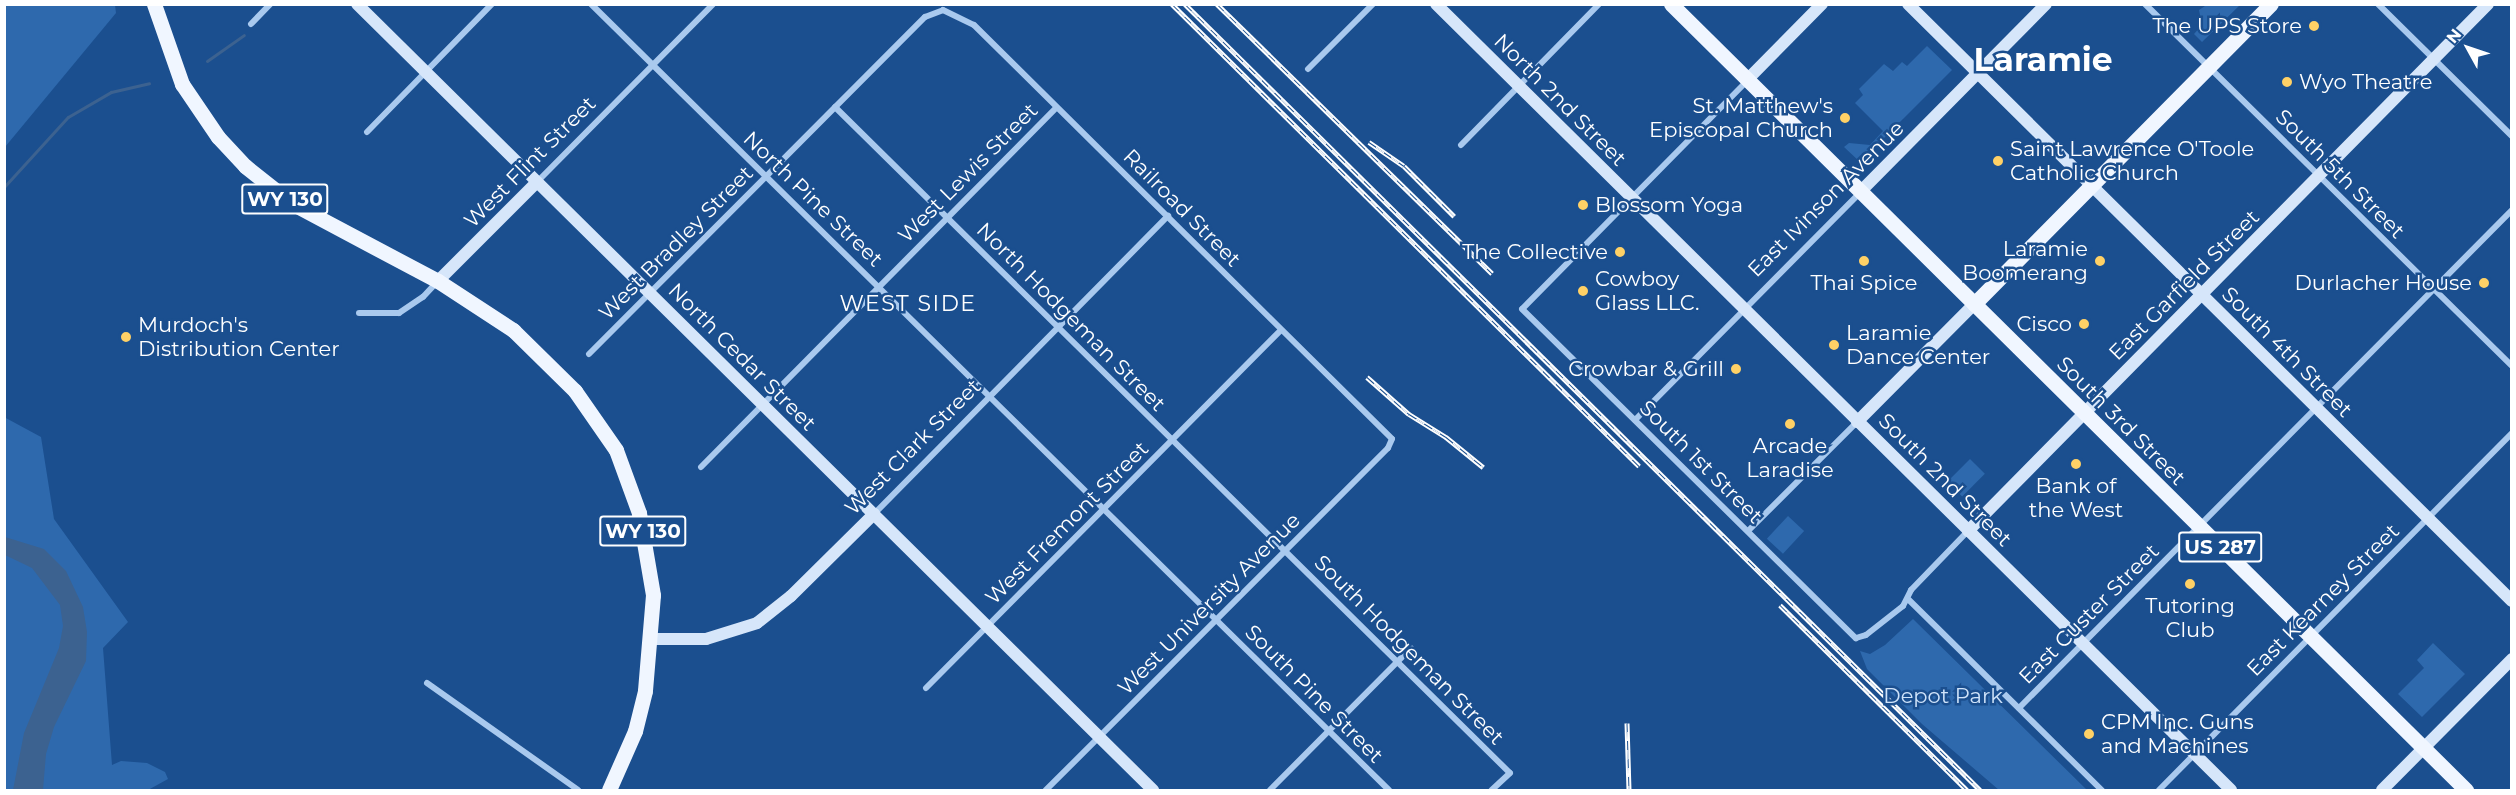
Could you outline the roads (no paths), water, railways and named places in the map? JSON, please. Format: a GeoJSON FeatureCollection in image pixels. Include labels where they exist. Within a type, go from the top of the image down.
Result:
{"type":"FeatureCollection","features":[{"type":"Feature","properties":{"kind":"main road","name":"WY 130"},"geometry":{"type":"LineString","coordinates":[[154,4],[182,84],[198,110],[245,166],[293,204],[438,281],[494,316],[543,356],[575,391],[616,450],[648,549],[653,595],[652,639],[635,731],[609,790]]}},
{"type":"Feature","properties":{"kind":"main road","name":"South 3rd Street"},"geometry":{"type":"LineString","coordinates":[[1671,4],[2466,790]]}},
{"type":"Feature","properties":{"kind":"main road"},"geometry":{"type":"LineString","coordinates":[[1974,304],[2271,4]]}},
{"type":"Feature","properties":{"kind":"street"},"geometry":{"type":"LineString","coordinates":[[251,24],[270,4]]}},
{"type":"Feature","properties":{"kind":"street","name":"North Cedar Street"},"geometry":{"type":"LineString","coordinates":[[357,4],[1153,790]]}},
{"type":"Feature","properties":{"kind":"street"},"geometry":{"type":"LineString","coordinates":[[367,132],[492,4]]}},
{"type":"Feature","properties":{"kind":"street","name":"North Pine Street"},"geometry":{"type":"LineString","coordinates":[[591,4],[1216,621]]}},
{"type":"Feature","properties":{"kind":"street","name":"West Flint Street"},"geometry":{"type":"LineString","coordinates":[[359,313],[399,313],[423,297],[713,4]]}},
{"type":"Feature","properties":{"kind":"street"},"geometry":{"type":"LineString","coordinates":[[1308,69],[1373,4]]}},
{"type":"Feature","properties":{"kind":"street","name":"North 2nd Street"},"geometry":{"type":"LineString","coordinates":[[1436,4],[1631,198]]}},
{"type":"Feature","properties":{"kind":"street"},"geometry":{"type":"LineString","coordinates":[[1461,145],[1599,4]]}},
{"type":"Feature","properties":{"kind":"street"},"geometry":{"type":"LineString","coordinates":[[1631,198],[1822,4]]}},
{"type":"Feature","properties":{"kind":"street","name":"South 4th Street"},"geometry":{"type":"LineString","coordinates":[[1908,4],[2511,601]]}},
{"type":"Feature","properties":{"kind":"street","name":"East Ivinson Avenue"},"geometry":{"type":"LineString","coordinates":[[1635,420],[2046,4]]}},
{"type":"Feature","properties":{"kind":"street","name":"South 5th Street"},"geometry":{"type":"LineString","coordinates":[[2145,4],[2511,366]]}},
{"type":"Feature","properties":{"kind":"street"},"geometry":{"type":"LineString","coordinates":[[2378,4],[2511,136]]}},
{"type":"Feature","properties":{"kind":"street","name":"East Garfield Street"},"geometry":{"type":"LineString","coordinates":[[1856,638],[1886,621],[1908,600],[1911,590],[1968,531],[2488,4]]}},
{"type":"Feature","properties":{"kind":"street","name":"West Bradley Street"},"geometry":{"type":"LineString","coordinates":[[589,354],[925,16],[943,10]]}},
{"type":"Feature","properties":{"kind":"street","name":"Railroad Street"},"geometry":{"type":"LineString","coordinates":[[943,10],[974,25],[1392,440]]}},
{"type":"Feature","properties":{"kind":"street","name":"North Hodgeman Street"},"geometry":{"type":"LineString","coordinates":[[835,107],[1285,551]]}},
{"type":"Feature","properties":{"kind":"street","name":"West Lewis Street"},"geometry":{"type":"LineString","coordinates":[[701,467],[1056,108]]}},
{"type":"Feature","properties":{"kind":"street","name":"South 1st Street"},"geometry":{"type":"LineString","coordinates":[[1631,198],[1522,309],[1856,638]]}},
{"type":"Feature","properties":{"kind":"street","name":"South 2nd Street"},"geometry":{"type":"LineString","coordinates":[[1631,198],[2231,790]]}},
{"type":"Feature","properties":{"kind":"street","name":"East Custer Street"},"geometry":{"type":"LineString","coordinates":[[2019,708],[2511,210]]}},
{"type":"Feature","properties":{"kind":"street","name":"West Clark Street"},"geometry":{"type":"LineString","coordinates":[[652,639],[705,639],[757,623],[791,596],[1168,216]]}},
{"type":"Feature","properties":{"kind":"street"},"geometry":{"type":"LineString","coordinates":[[1748,531],[1974,304]]}},
{"type":"Feature","properties":{"kind":"street","name":"West Fremont Street"},"geometry":{"type":"LineString","coordinates":[[926,688],[1281,330]]}},
{"type":"Feature","properties":{"kind":"street","name":"East Kearney Street"},"geometry":{"type":"LineString","coordinates":[[2159,790],[2511,433]]}},
{"type":"Feature","properties":{"kind":"street","name":"West University Avenue"},"geometry":{"type":"LineString","coordinates":[[1046,790],[1216,621],[1392,440]]}},
{"type":"Feature","properties":{"kind":"street","name":"South Hodgeman Street"},"geometry":{"type":"LineString","coordinates":[[1285,551],[1510,772],[1492,790]]}},
{"type":"Feature","properties":{"kind":"street"},"geometry":{"type":"LineString","coordinates":[[1908,600],[2102,790]]}},
{"type":"Feature","properties":{"kind":"street","name":"South Pine Street"},"geometry":{"type":"LineString","coordinates":[[1216,621],[1389,790]]}},
{"type":"Feature","properties":{"kind":"street"},"geometry":{"type":"LineString","coordinates":[[1270,790],[1411,648]]}},
{"type":"Feature","properties":{"kind":"street"},"geometry":{"type":"LineString","coordinates":[[2382,790],[2511,659]]}},
{"type":"Feature","properties":{"kind":"street"},"geometry":{"type":"LineString","coordinates":[[427,682],[579,790]]}},
{"type":"Feature","properties":{"kind":"waterway"},"geometry":{"type":"LineString","coordinates":[[207,61],[244,35]]}},
{"type":"Feature","properties":{"kind":"waterway"},"geometry":{"type":"LineString","coordinates":[[4,187],[68,117],[111,92],[149,83]]}},
{"type":"Feature","properties":{"kind":"railway"},"geometry":{"type":"LineString","coordinates":[[1172,4],[1639,466]]}},
{"type":"Feature","properties":{"kind":"railway"},"geometry":{"type":"LineString","coordinates":[[1185,4],[1980,790]]}},
{"type":"Feature","properties":{"kind":"railway"},"geometry":{"type":"LineString","coordinates":[[1217,4],[1492,273]]}},
{"type":"Feature","properties":{"kind":"railway"},"geometry":{"type":"LineString","coordinates":[[1369,142],[1404,166],[1454,216]]}},
{"type":"Feature","properties":{"kind":"railway"},"geometry":{"type":"LineString","coordinates":[[1367,377],[1409,414],[1446,437],[1483,467]]}},
{"type":"Feature","properties":{"kind":"railway"},"geometry":{"type":"LineString","coordinates":[[1780,605],[1967,790]]}},
{"type":"Feature","properties":{"kind":"railway"},"geometry":{"type":"LineString","coordinates":[[1627,723],[1629,790]]}},
{"type":"Feature","properties":{"kind":"place","name":"The UPS Store"},"geometry":{"type":"Point","coordinates":[2314,26]}},
{"type":"Feature","properties":{"kind":"place","name":"Wyo Theatre"},"geometry":{"type":"Point","coordinates":[2287,82]}},
{"type":"Feature","properties":{"kind":"place","name":"St. Matthew's Episcopal Church"},"geometry":{"type":"Point","coordinates":[1845,118]}},
{"type":"Feature","properties":{"kind":"place","name":"Saint Lawrence O'Toole Catholic Church"},"geometry":{"type":"Point","coordinates":[1998,161]}},
{"type":"Feature","properties":{"kind":"place","name":"Blossom Yoga"},"geometry":{"type":"Point","coordinates":[1583,205]}},
{"type":"Feature","properties":{"kind":"place","name":"The Collective"},"geometry":{"type":"Point","coordinates":[1620,252]}},
{"type":"Feature","properties":{"kind":"place","name":"Thai Spice"},"geometry":{"type":"Point","coordinates":[1864,261]}},
{"type":"Feature","properties":{"kind":"place","name":"Laramie Boomerang"},"geometry":{"type":"Point","coordinates":[2100,261]}},
{"type":"Feature","properties":{"kind":"place","name":"Durlacher House"},"geometry":{"type":"Point","coordinates":[2484,283]}},
{"type":"Feature","properties":{"kind":"place","name":"Cowboy Glass LLC."},"geometry":{"type":"Point","coordinates":[1583,291]}},
{"type":"Feature","properties":{"kind":"place","name":"Cisco"},"geometry":{"type":"Point","coordinates":[2084,324]}},
{"type":"Feature","properties":{"kind":"place","name":"Murdoch's Distribution Center"},"geometry":{"type":"Point","coordinates":[126,337]}},
{"type":"Feature","properties":{"kind":"place","name":"Laramie Dance Center"},"geometry":{"type":"Point","coordinates":[1834,345]}},
{"type":"Feature","properties":{"kind":"place","name":"Crowbar & Grill"},"geometry":{"type":"Point","coordinates":[1736,369]}},
{"type":"Feature","properties":{"kind":"place","name":"Arcade Laradise"},"geometry":{"type":"Point","coordinates":[1790,424]}},
{"type":"Feature","properties":{"kind":"place","name":"Bank of the West"},"geometry":{"type":"Point","coordinates":[2076,464]}},
{"type":"Feature","properties":{"kind":"place","name":"Tutoring Club"},"geometry":{"type":"Point","coordinates":[2190,584]}},
{"type":"Feature","properties":{"kind":"place","name":"CPM Inc. Guns and Machines"},"geometry":{"type":"Point","coordinates":[2089,734]}},
{"type":"Feature","properties":{"kind":"district","name":"Laramie"},"geometry":{"type":"Point","coordinates":[2043,60]}},
{"type":"Feature","properties":{"kind":"district","name":"WEST SIDE"},"geometry":{"type":"Point","coordinates":[908,304]}},
{"type":"Feature","properties":{"kind":"park label","name":"Depot Park"},"geometry":{"type":"Point","coordinates":[1943,696]}}]}
